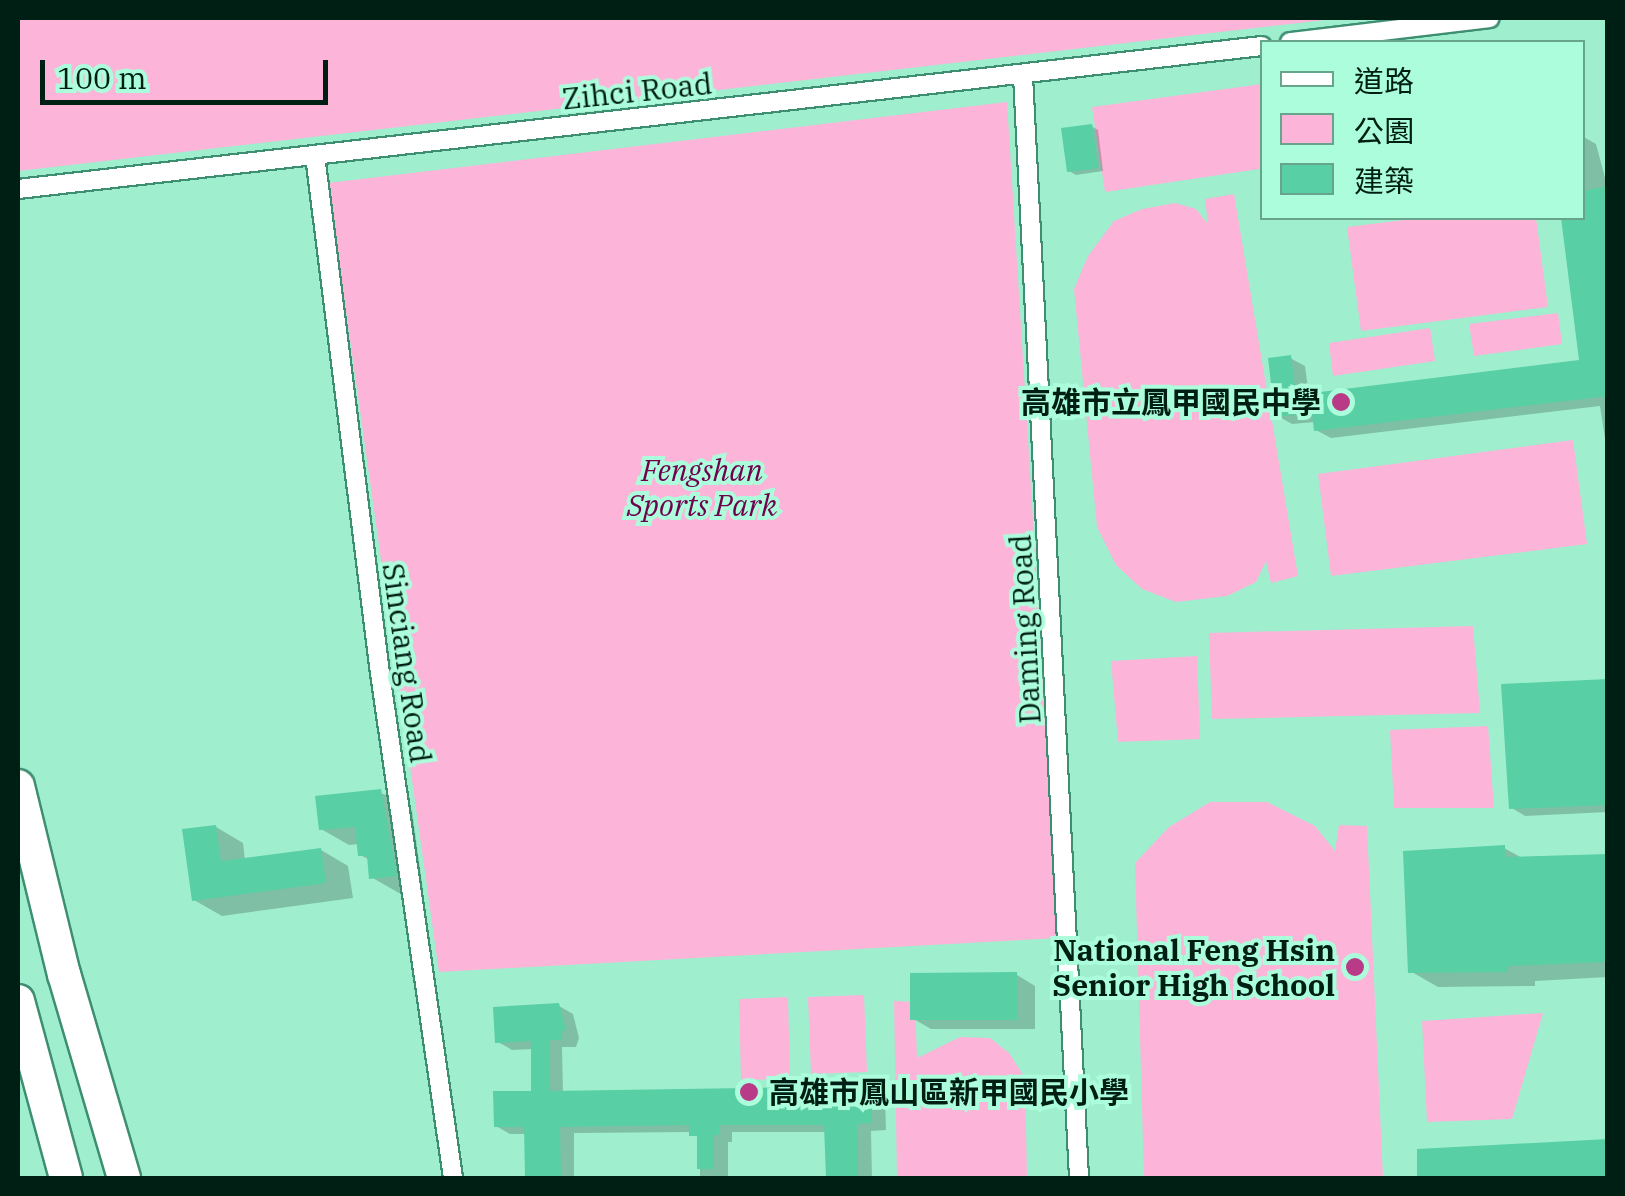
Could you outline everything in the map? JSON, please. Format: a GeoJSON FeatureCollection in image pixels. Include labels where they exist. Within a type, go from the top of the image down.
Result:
{"type":"FeatureCollection","features":[{"type":"Feature","properties":{"kind":"highway"},"geometry":{"type":"LineString","coordinates":[[18,786],[64,974],[124,1178]]}},
{"type":"Feature","properties":{"kind":"highway"},"geometry":{"type":"LineString","coordinates":[[18,1001],[66,1178]]}},
{"type":"Feature","properties":{"kind":"street"},"geometry":{"type":"LineString","coordinates":[[1307,40],[1490,18]]}},
{"type":"Feature","properties":{"kind":"street","name":"Zihci Road"},"geometry":{"type":"LineString","coordinates":[[18,190],[1260,46]]}},
{"type":"Feature","properties":{"kind":"street","name":"Daming Road"},"geometry":{"type":"LineString","coordinates":[[1023,76],[1080,1178]]}},
{"type":"Feature","properties":{"kind":"street","name":"Sinciang Road"},"geometry":{"type":"LineString","coordinates":[[314,154],[392,764],[454,1178]]}},
{"type":"Feature","properties":{"kind":"green space"},"geometry":{"type":"Polygon","coordinates":[[[18,18],[1342,18],[18,171],[18,18]]]}},
{"type":"Feature","properties":{"kind":"green space"},"geometry":{"type":"Polygon","coordinates":[[[1260,84],[1259,169],[1105,192],[1092,107],[1260,84]]]}},
{"type":"Feature","properties":{"kind":"green space","name":"Fengshan Sports Park"},"geometry":{"type":"Polygon","coordinates":[[[1007,102],[1059,938],[439,972],[328,183],[1007,102]]]}},
{"type":"Feature","properties":{"kind":"green space"},"geometry":{"type":"Polygon","coordinates":[[[1234,194],[1298,576],[1271,583],[1266,561],[1256,582],[1227,596],[1176,602],[1142,589],[1116,565],[1097,527],[1074,289],[1088,256],[1114,221],[1142,209],[1175,203],[1196,209],[1208,224],[1205,199],[1234,194]]]}},
{"type":"Feature","properties":{"kind":"green space"},"geometry":{"type":"Polygon","coordinates":[[[1404,220],[1536,220],[1548,307],[1361,331],[1347,227],[1404,220]]]}},
{"type":"Feature","properties":{"kind":"green space"},"geometry":{"type":"Polygon","coordinates":[[[1558,313],[1562,344],[1474,356],[1469,324],[1558,313]]]}},
{"type":"Feature","properties":{"kind":"green space"},"geometry":{"type":"Polygon","coordinates":[[[1430,328],[1435,361],[1333,376],[1329,343],[1430,328]]]}},
{"type":"Feature","properties":{"kind":"green space"},"geometry":{"type":"Polygon","coordinates":[[[1573,440],[1587,544],[1331,576],[1318,474],[1573,440]]]}},
{"type":"Feature","properties":{"kind":"green space"},"geometry":{"type":"Polygon","coordinates":[[[1473,626],[1480,713],[1212,719],[1209,633],[1473,626]]]}},
{"type":"Feature","properties":{"kind":"green space"},"geometry":{"type":"Polygon","coordinates":[[[1197,656],[1200,739],[1118,742],[1111,661],[1197,656]]]}},
{"type":"Feature","properties":{"kind":"green space"},"geometry":{"type":"Polygon","coordinates":[[[1488,726],[1494,808],[1394,808],[1390,730],[1488,726]]]}},
{"type":"Feature","properties":{"kind":"green space"},"geometry":{"type":"Polygon","coordinates":[[[1210,802],[1267,802],[1315,826],[1335,851],[1339,825],[1367,826],[1383,1178],[1144,1178],[1135,863],[1169,827],[1210,802]]]}},
{"type":"Feature","properties":{"kind":"green space"},"geometry":{"type":"Polygon","coordinates":[[[864,995],[867,1072],[811,1074],[808,997],[864,995]]]}},
{"type":"Feature","properties":{"kind":"green space"},"geometry":{"type":"Polygon","coordinates":[[[788,997],[790,1079],[741,1080],[739,999],[788,997]]]}},
{"type":"Feature","properties":{"kind":"green space"},"geometry":{"type":"Polygon","coordinates":[[[894,1001],[915,1002],[917,1058],[960,1037],[990,1038],[1009,1053],[1025,1078],[1027,1178],[897,1178],[894,1001]]]}},
{"type":"Feature","properties":{"kind":"green space"},"geometry":{"type":"Polygon","coordinates":[[[1543,1013],[1512,1119],[1427,1122],[1422,1021],[1543,1013]]]}},
{"type":"Feature","properties":{"kind":"building"},"geometry":{"type":"Polygon","coordinates":[[[1092,124],[1098,168],[1067,172],[1061,128],[1092,124]]]}},
{"type":"Feature","properties":{"kind":"building"},"geometry":{"type":"Polygon","coordinates":[[[1608,186],[1608,396],[1314,431],[1312,413],[1275,417],[1268,358],[1291,355],[1296,395],[1579,360],[1561,220],[1585,220],[1585,190],[1608,186]]]}},
{"type":"Feature","properties":{"kind":"building"},"geometry":{"type":"Polygon","coordinates":[[[1608,679],[1608,805],[1509,809],[1501,684],[1608,679]]]}},
{"type":"Feature","properties":{"kind":"building"},"geometry":{"type":"Polygon","coordinates":[[[381,789],[397,876],[369,879],[367,856],[358,856],[355,827],[319,830],[315,796],[381,789]]]}},
{"type":"Feature","properties":{"kind":"building"},"geometry":{"type":"Polygon","coordinates":[[[216,825],[221,861],[321,848],[326,883],[192,901],[182,829],[216,825]]]}},
{"type":"Feature","properties":{"kind":"building"},"geometry":{"type":"Polygon","coordinates":[[[1505,845],[1505,857],[1608,854],[1608,962],[1508,966],[1508,972],[1408,973],[1403,851],[1505,845]]]}},
{"type":"Feature","properties":{"kind":"building"},"geometry":{"type":"Polygon","coordinates":[[[1017,972],[1017,1020],[910,1020],[910,973],[1017,972]]]}},
{"type":"Feature","properties":{"kind":"building"},"geometry":{"type":"Polygon","coordinates":[[[559,1003],[566,1031],[562,1031],[562,1040],[549,1040],[550,1091],[872,1086],[872,1123],[857,1124],[858,1178],[826,1178],[824,1125],[719,1125],[719,1135],[714,1135],[714,1169],[697,1169],[697,1136],[689,1136],[689,1125],[560,1127],[561,1178],[525,1178],[524,1127],[494,1127],[493,1091],[531,1091],[531,1041],[495,1043],[493,1007],[559,1003]]]}},
{"type":"Feature","properties":{"kind":"building"},"geometry":{"type":"Polygon","coordinates":[[[1608,1139],[1608,1178],[1417,1178],[1417,1149],[1608,1139]]]}},
{"type":"Feature","properties":{"kind":"place","name":"高雄市立鳳甲國民中學"},"geometry":{"type":"Point","coordinates":[1341,402]}},
{"type":"Feature","properties":{"kind":"place","name":"National Feng Hsin Senior High School"},"geometry":{"type":"Point","coordinates":[1355,967]}},
{"type":"Feature","properties":{"kind":"place","name":"高雄市鳳山區新甲國民小學"},"geometry":{"type":"Point","coordinates":[749,1092]}}]}
